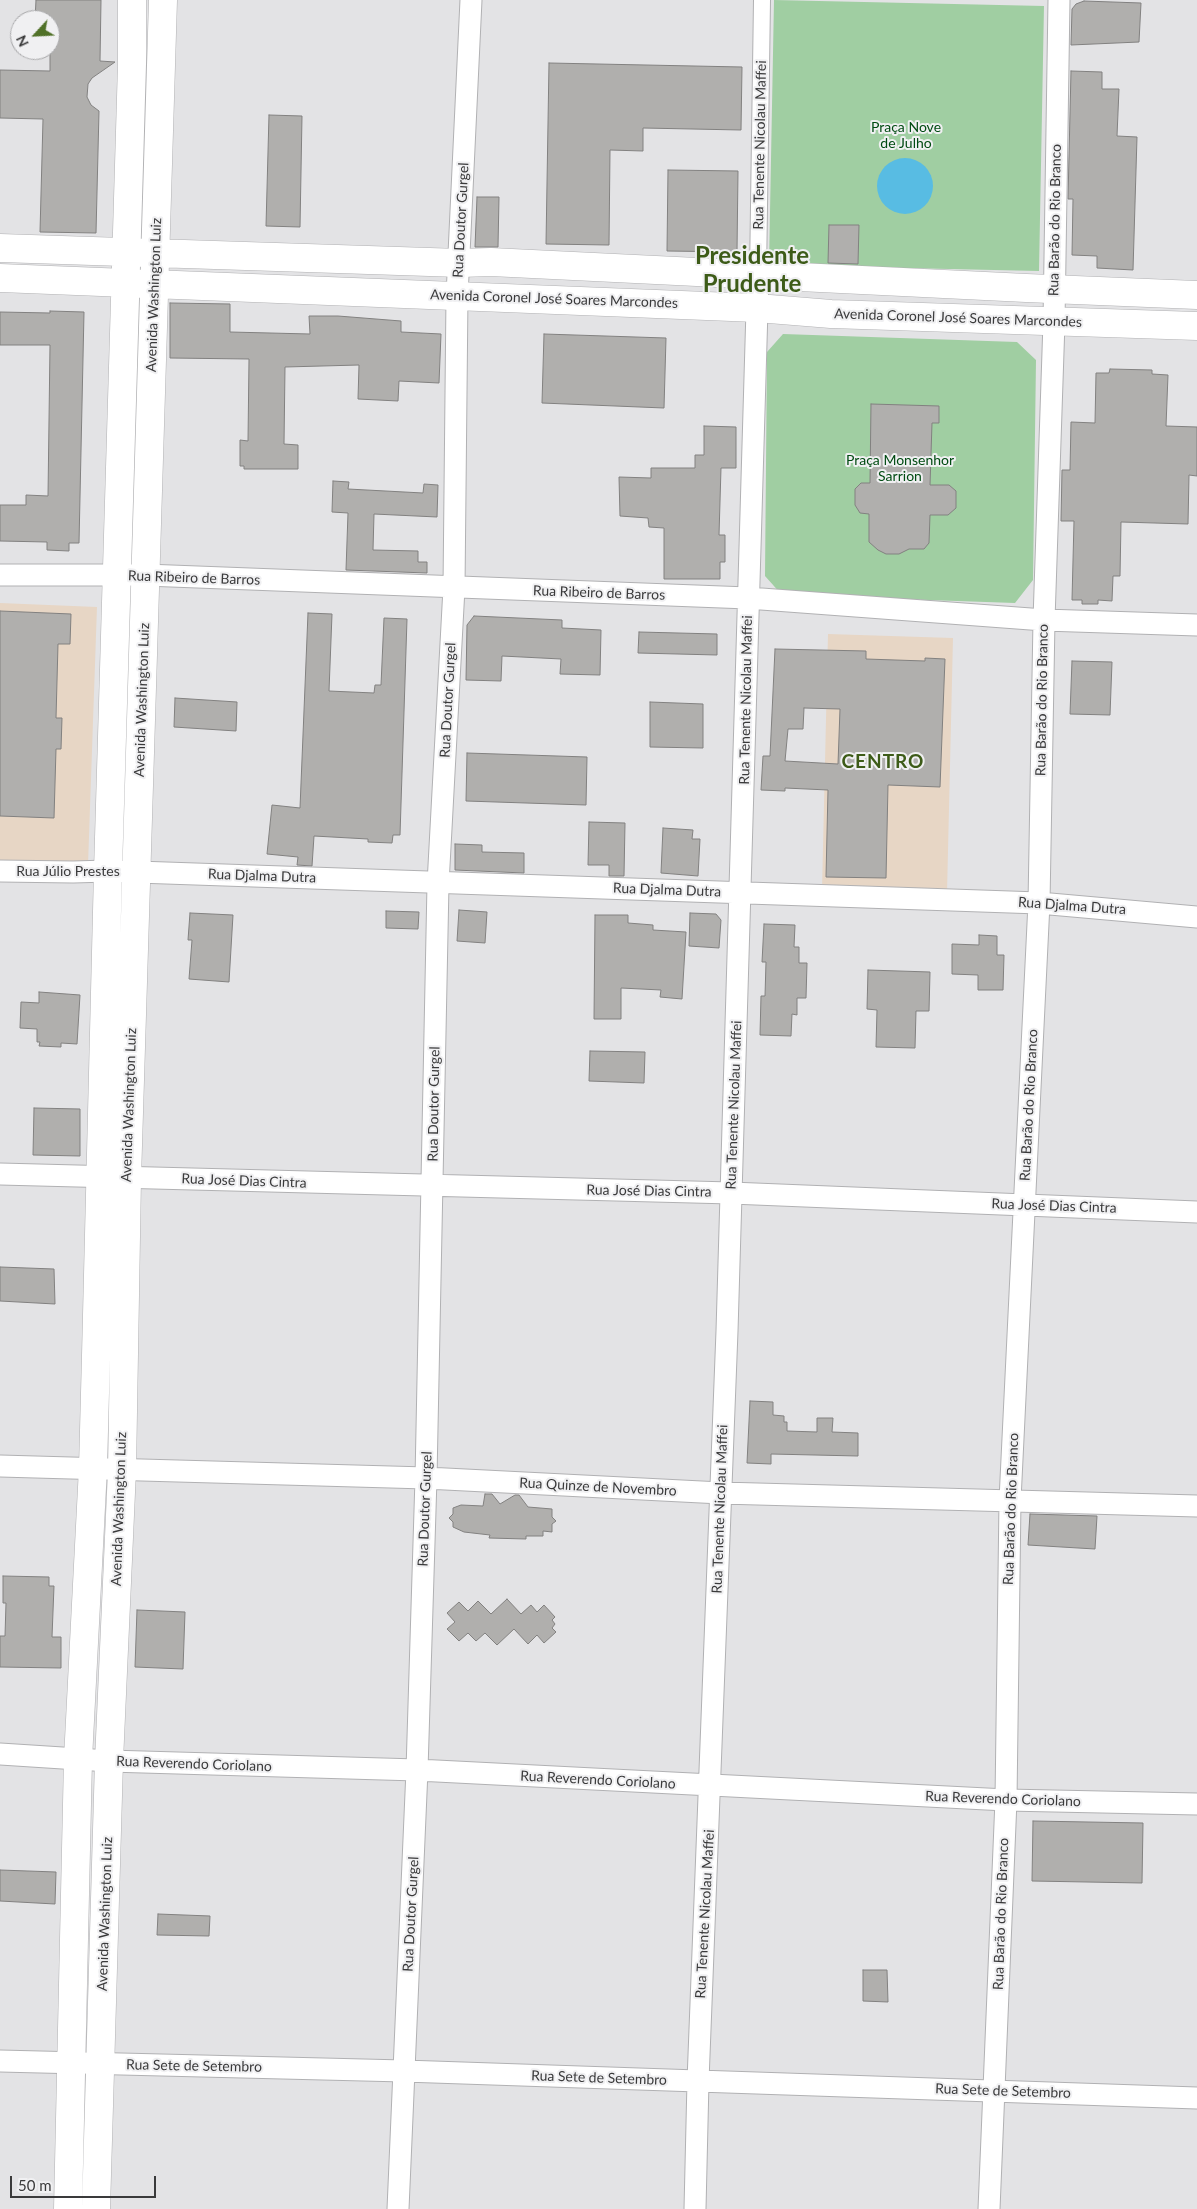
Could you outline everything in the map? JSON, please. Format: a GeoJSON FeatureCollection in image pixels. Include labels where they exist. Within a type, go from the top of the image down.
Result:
{"type":"FeatureCollection","features":[{"type":"Feature","properties":{"kind":"main road","name":"Avenida Washington Luiz"},"geometry":{"type":"LineString","coordinates":[[96,2209],[109,1761],[122,1470],[108,871],[132,64],[132,0]]}},
{"type":"Feature","properties":{"kind":"main road","name":"Avenida Washington Luiz"},"geometry":{"type":"LineString","coordinates":[[68,2209],[78,1759],[93,1468],[137,872],[163,0]]}},
{"type":"Feature","properties":{"kind":"main road"},"geometry":{"type":"LineString","coordinates":[[0,248],[460,263],[500,262],[1197,295]]}},
{"type":"Feature","properties":{"kind":"main road","name":"Avenida Coronel José Soares Marcondes"},"geometry":{"type":"LineString","coordinates":[[0,278],[757,308],[831,314],[1197,326]]}},
{"type":"Feature","properties":{"kind":"street","name":"Rua Doutor Gurgel"},"geometry":{"type":"LineString","coordinates":[[398,2209],[417,1770],[426,1478],[438,884],[454,588],[457,296],[471,0]]}},
{"type":"Feature","properties":{"kind":"street","name":"Rua Tenente Nicolau Maffei"},"geometry":{"type":"LineString","coordinates":[[695,2209],[741,891],[758,275],[762,0]]}},
{"type":"Feature","properties":{"kind":"street","name":"Rua Barão do Rio Branco"},"geometry":{"type":"LineString","coordinates":[[989,2209],[1006,1800],[1010,1500],[1039,903],[1044,620],[1054,322],[1059,0]]}},
{"type":"Feature","properties":{"kind":"street","name":"Rua Ribeiro de Barros"},"geometry":{"type":"LineString","coordinates":[[0,575],[145,575],[748,598],[1044,620],[1197,626]]}},
{"type":"Feature","properties":{"kind":"street","name":"Rua Júlio Prestes"},"geometry":{"type":"LineString","coordinates":[[0,871],[137,872]]}},
{"type":"Feature","properties":{"kind":"street","name":"Rua Djalma Dutra"},"geometry":{"type":"LineString","coordinates":[[137,872],[438,884],[741,891],[1039,903],[1197,917]]}},
{"type":"Feature","properties":{"kind":"street","name":"Rua José Dias Cintra"},"geometry":{"type":"LineString","coordinates":[[0,1174],[432,1187],[731,1193],[1197,1212]]}},
{"type":"Feature","properties":{"kind":"street","name":"Rua Quinze de Novembro"},"geometry":{"type":"LineString","coordinates":[[0,1466],[426,1478],[721,1493],[1197,1506]]}},
{"type":"Feature","properties":{"kind":"street","name":"Rua Reverendo Coriolano"},"geometry":{"type":"LineString","coordinates":[[0,1754],[109,1761],[417,1770],[1006,1800],[1197,1804]]}},
{"type":"Feature","properties":{"kind":"street","name":"Rua Sete de Setembro"},"geometry":{"type":"LineString","coordinates":[[0,2061],[404,2071],[1197,2098]]}},
{"type":"Feature","properties":{"kind":"shaded area"},"geometry":{"type":"Polygon","coordinates":[[[0,603],[97,607],[88,865],[0,861],[0,603]]]}},
{"type":"Feature","properties":{"kind":"shaded area"},"geometry":{"type":"Polygon","coordinates":[[[828,634],[953,638],[947,893],[822,890],[828,634]]]}},
{"type":"Feature","properties":{"kind":"green space","name":"Praça Nove de Julho"},"geometry":{"type":"Polygon","coordinates":[[[774,0],[1044,6],[1039,271],[769,265],[774,0]]]}},
{"type":"Feature","properties":{"kind":"green space","name":"Praça Monsenhor Sarrion"},"geometry":{"type":"Polygon","coordinates":[[[783,334],[1017,342],[1036,360],[1033,580],[1015,603],[782,595],[765,576],[767,352],[783,334]]]}},
{"type":"Feature","properties":{"kind":"water"},"geometry":{"type":"Polygon","coordinates":[[[905,158],[916,160],[925,166],[931,175],[933,186],[931,197],[925,206],[916,212],[905,214],[894,212],[885,206],[879,197],[877,186],[879,175],[885,166],[894,160],[905,158]]]}},
{"type":"Feature","properties":{"kind":"building"},"geometry":{"type":"Polygon","coordinates":[[[36,0],[101,0],[100,61],[115,62],[92,78],[88,84],[87,97],[91,105],[99,111],[96,233],[40,232],[43,119],[0,118],[0,70],[50,71],[50,60],[60,60],[60,10],[36,10],[36,0]]]}},
{"type":"Feature","properties":{"kind":"building"},"geometry":{"type":"Polygon","coordinates":[[[1084,1],[1141,3],[1139,42],[1071,45],[1072,9],[1076,4],[1084,1]]]}},
{"type":"Feature","properties":{"kind":"building"},"geometry":{"type":"Polygon","coordinates":[[[549,63],[742,67],[741,130],[643,128],[643,151],[610,150],[609,245],[546,244],[549,63]]]}},
{"type":"Feature","properties":{"kind":"building"},"geometry":{"type":"Polygon","coordinates":[[[1071,71],[1102,72],[1102,89],[1119,89],[1117,136],[1137,137],[1133,270],[1097,268],[1097,256],[1072,255],[1073,199],[1068,199],[1071,71]]]}},
{"type":"Feature","properties":{"kind":"building"},"geometry":{"type":"Polygon","coordinates":[[[269,115],[302,116],[300,227],[266,226],[269,115]]]}},
{"type":"Feature","properties":{"kind":"building"},"geometry":{"type":"Polygon","coordinates":[[[668,170],[738,171],[737,252],[667,251],[668,170]]]}},
{"type":"Feature","properties":{"kind":"building"},"geometry":{"type":"Polygon","coordinates":[[[477,197],[499,197],[498,247],[475,247],[477,197]]]}},
{"type":"Feature","properties":{"kind":"building"},"geometry":{"type":"Polygon","coordinates":[[[829,225],[859,225],[858,264],[828,263],[829,225]]]}},
{"type":"Feature","properties":{"kind":"building"},"geometry":{"type":"Polygon","coordinates":[[[170,303],[230,304],[230,332],[310,334],[309,316],[338,316],[401,321],[401,332],[441,334],[439,383],[399,381],[398,401],[358,399],[359,365],[285,367],[284,444],[298,445],[298,469],[244,469],[244,466],[240,466],[240,440],[248,441],[249,359],[170,358],[170,303]]]}},
{"type":"Feature","properties":{"kind":"building"},"geometry":{"type":"Polygon","coordinates":[[[50,311],[84,312],[79,543],[69,543],[69,551],[47,550],[47,542],[0,541],[0,505],[26,505],[26,495],[48,496],[50,345],[0,345],[0,312],[50,313],[50,311]]]}},
{"type":"Feature","properties":{"kind":"building"},"geometry":{"type":"Polygon","coordinates":[[[544,334],[666,338],[664,408],[542,403],[544,334]]]}},
{"type":"Feature","properties":{"kind":"building"},"geometry":{"type":"Polygon","coordinates":[[[1110,369],[1152,370],[1152,374],[1168,375],[1166,426],[1197,427],[1197,476],[1189,475],[1188,524],[1121,522],[1120,576],[1113,576],[1112,601],[1098,600],[1098,604],[1082,604],[1082,600],[1072,600],[1074,521],[1061,521],[1062,470],[1070,470],[1071,422],[1095,423],[1096,373],[1109,373],[1110,369]]]}},
{"type":"Feature","properties":{"kind":"building"},"geometry":{"type":"Polygon","coordinates":[[[871,404],[939,406],[939,423],[932,423],[930,485],[949,485],[956,491],[956,508],[948,515],[930,515],[929,543],[924,549],[909,549],[899,554],[886,554],[878,550],[869,542],[869,514],[860,513],[855,505],[855,489],[861,483],[870,483],[871,404]]]}},
{"type":"Feature","properties":{"kind":"building"},"geometry":{"type":"Polygon","coordinates":[[[704,426],[736,427],[736,468],[721,468],[719,535],[725,535],[725,562],[720,562],[720,579],[664,579],[664,528],[649,527],[648,518],[620,516],[619,477],[651,478],[651,468],[695,468],[695,455],[704,455],[704,426]]]}},
{"type":"Feature","properties":{"kind":"building"},"geometry":{"type":"Polygon","coordinates":[[[333,481],[349,482],[348,489],[423,493],[424,484],[438,485],[437,517],[374,514],[373,550],[418,551],[418,562],[427,562],[427,573],[346,570],[348,513],[332,512],[333,481]]]}},
{"type":"Feature","properties":{"kind":"building"},"geometry":{"type":"Polygon","coordinates":[[[0,611],[71,614],[70,644],[58,644],[56,718],[62,718],[61,749],[56,749],[54,818],[0,816],[0,611]]]}},
{"type":"Feature","properties":{"kind":"building"},"geometry":{"type":"Polygon","coordinates":[[[308,613],[332,614],[329,691],[374,693],[375,685],[381,685],[384,618],[407,619],[400,835],[393,835],[392,843],[368,842],[368,839],[314,836],[312,866],[297,865],[298,857],[267,854],[272,805],[300,808],[308,613]]]}},
{"type":"Feature","properties":{"kind":"building"},"geometry":{"type":"Polygon","coordinates":[[[474,616],[562,620],[562,628],[601,630],[600,675],[560,674],[561,659],[502,656],[501,681],[466,680],[467,625],[474,616]]]}},
{"type":"Feature","properties":{"kind":"building"},"geometry":{"type":"Polygon","coordinates":[[[639,632],[717,634],[717,655],[638,653],[639,632]]]}},
{"type":"Feature","properties":{"kind":"building"},"geometry":{"type":"Polygon","coordinates":[[[775,649],[866,651],[866,659],[925,661],[925,658],[945,659],[940,787],[888,785],[886,878],[826,877],[828,790],[785,788],[785,791],[761,790],[763,756],[770,756],[775,649]],[[804,708],[803,729],[788,729],[785,761],[838,764],[840,709],[804,708]]]}},
{"type":"Feature","properties":{"kind":"building"},"geometry":{"type":"Polygon","coordinates":[[[1072,661],[1112,662],[1110,715],[1070,714],[1072,661]]]}},
{"type":"Feature","properties":{"kind":"building"},"geometry":{"type":"Polygon","coordinates":[[[175,698],[237,702],[236,731],[174,727],[175,698]]]}},
{"type":"Feature","properties":{"kind":"building"},"geometry":{"type":"Polygon","coordinates":[[[650,702],[703,704],[703,748],[650,747],[650,702]]]}},
{"type":"Feature","properties":{"kind":"building"},"geometry":{"type":"Polygon","coordinates":[[[467,753],[587,757],[586,805],[466,801],[467,753]]]}},
{"type":"Feature","properties":{"kind":"building"},"geometry":{"type":"Polygon","coordinates":[[[589,822],[625,823],[624,876],[609,876],[609,865],[588,865],[589,822]]]}},
{"type":"Feature","properties":{"kind":"building"},"geometry":{"type":"Polygon","coordinates":[[[663,828],[693,830],[692,839],[700,839],[698,876],[661,873],[663,828]]]}},
{"type":"Feature","properties":{"kind":"building"},"geometry":{"type":"Polygon","coordinates":[[[455,844],[482,845],[482,852],[524,853],[524,873],[455,870],[455,844]]]}},
{"type":"Feature","properties":{"kind":"building"},"geometry":{"type":"Polygon","coordinates":[[[459,910],[487,912],[485,943],[457,941],[459,910]]]}},
{"type":"Feature","properties":{"kind":"building"},"geometry":{"type":"Polygon","coordinates":[[[386,911],[419,912],[418,929],[386,928],[386,911]]]}},
{"type":"Feature","properties":{"kind":"building"},"geometry":{"type":"Polygon","coordinates":[[[190,913],[233,915],[229,982],[189,979],[192,940],[188,940],[190,913]]]}},
{"type":"Feature","properties":{"kind":"building"},"geometry":{"type":"Polygon","coordinates":[[[690,913],[716,914],[721,920],[719,948],[689,946],[690,913]]]}},
{"type":"Feature","properties":{"kind":"building"},"geometry":{"type":"Polygon","coordinates":[[[595,915],[628,915],[628,923],[653,925],[653,930],[686,932],[682,999],[660,997],[661,990],[621,988],[621,1019],[594,1019],[595,915]]]}},
{"type":"Feature","properties":{"kind":"building"},"geometry":{"type":"Polygon","coordinates":[[[764,924],[795,925],[794,947],[799,947],[799,963],[807,963],[806,998],[797,998],[797,1015],[792,1014],[791,1036],[760,1035],[761,996],[765,996],[766,962],[762,962],[764,924]]]}},
{"type":"Feature","properties":{"kind":"building"},"geometry":{"type":"Polygon","coordinates":[[[979,935],[997,936],[997,955],[1004,955],[1003,990],[978,990],[978,975],[952,974],[952,944],[979,945],[979,935]]]}},
{"type":"Feature","properties":{"kind":"building"},"geometry":{"type":"Polygon","coordinates":[[[868,970],[930,972],[929,1011],[916,1011],[915,1048],[876,1047],[877,1010],[867,1009],[868,970]]]}},
{"type":"Feature","properties":{"kind":"building"},"geometry":{"type":"Polygon","coordinates":[[[39,992],[80,995],[77,1044],[61,1043],[61,1047],[39,1046],[40,1042],[37,1042],[37,1029],[20,1028],[21,1002],[39,1003],[39,992]]]}},
{"type":"Feature","properties":{"kind":"building"},"geometry":{"type":"Polygon","coordinates":[[[590,1051],[645,1052],[644,1083],[589,1081],[590,1051]]]}},
{"type":"Feature","properties":{"kind":"building"},"geometry":{"type":"Polygon","coordinates":[[[34,1108],[80,1109],[80,1156],[33,1155],[34,1108]]]}},
{"type":"Feature","properties":{"kind":"building"},"geometry":{"type":"Polygon","coordinates":[[[0,1267],[54,1269],[55,1304],[0,1301],[0,1267]]]}},
{"type":"Feature","properties":{"kind":"building"},"geometry":{"type":"Polygon","coordinates":[[[750,1401],[773,1402],[773,1415],[784,1416],[784,1422],[787,1422],[787,1431],[817,1432],[817,1418],[833,1418],[832,1432],[858,1433],[858,1456],[771,1454],[771,1464],[747,1463],[750,1401]]]}},
{"type":"Feature","properties":{"kind":"building"},"geometry":{"type":"Polygon","coordinates":[[[485,1494],[492,1494],[500,1504],[515,1495],[519,1495],[528,1507],[552,1509],[552,1517],[556,1521],[552,1524],[552,1532],[543,1531],[543,1536],[526,1536],[526,1539],[489,1538],[490,1535],[464,1532],[453,1527],[453,1522],[449,1518],[453,1514],[453,1508],[461,1505],[483,1506],[485,1494]]]}},
{"type":"Feature","properties":{"kind":"building"},"geometry":{"type":"Polygon","coordinates":[[[1030,1514],[1097,1516],[1095,1549],[1028,1545],[1030,1514]]]}},
{"type":"Feature","properties":{"kind":"building"},"geometry":{"type":"Polygon","coordinates":[[[3,1576],[49,1577],[49,1586],[54,1586],[52,1637],[61,1637],[61,1668],[0,1667],[0,1636],[5,1636],[6,1603],[3,1603],[3,1576]]]}},
{"type":"Feature","properties":{"kind":"building"},"geometry":{"type":"Polygon","coordinates":[[[507,1599],[521,1614],[531,1605],[537,1612],[544,1605],[555,1617],[552,1620],[555,1624],[552,1628],[556,1632],[544,1643],[537,1635],[528,1644],[514,1629],[497,1645],[485,1633],[476,1641],[468,1633],[459,1641],[447,1629],[455,1622],[447,1613],[459,1602],[468,1611],[478,1601],[491,1614],[507,1599]]]}},
{"type":"Feature","properties":{"kind":"building"},"geometry":{"type":"Polygon","coordinates":[[[137,1610],[185,1612],[183,1669],[135,1667],[137,1610]]]}},
{"type":"Feature","properties":{"kind":"building"},"geometry":{"type":"Polygon","coordinates":[[[1033,1821],[1143,1823],[1142,1883],[1032,1881],[1033,1821]]]}},
{"type":"Feature","properties":{"kind":"building"},"geometry":{"type":"Polygon","coordinates":[[[0,1870],[56,1872],[55,1904],[0,1901],[0,1870]]]}},
{"type":"Feature","properties":{"kind":"building"},"geometry":{"type":"Polygon","coordinates":[[[158,1914],[210,1916],[209,1936],[157,1935],[158,1914]]]}},
{"type":"Feature","properties":{"kind":"building"},"geometry":{"type":"Polygon","coordinates":[[[863,1970],[887,1970],[888,2002],[863,2001],[863,1970]]]}},
{"type":"Feature","properties":{"kind":"district","name":"Presidente Prudente"},"geometry":{"type":"Point","coordinates":[752,270]}},
{"type":"Feature","properties":{"kind":"district","name":"CENTRO"},"geometry":{"type":"Point","coordinates":[883,762]}}]}
